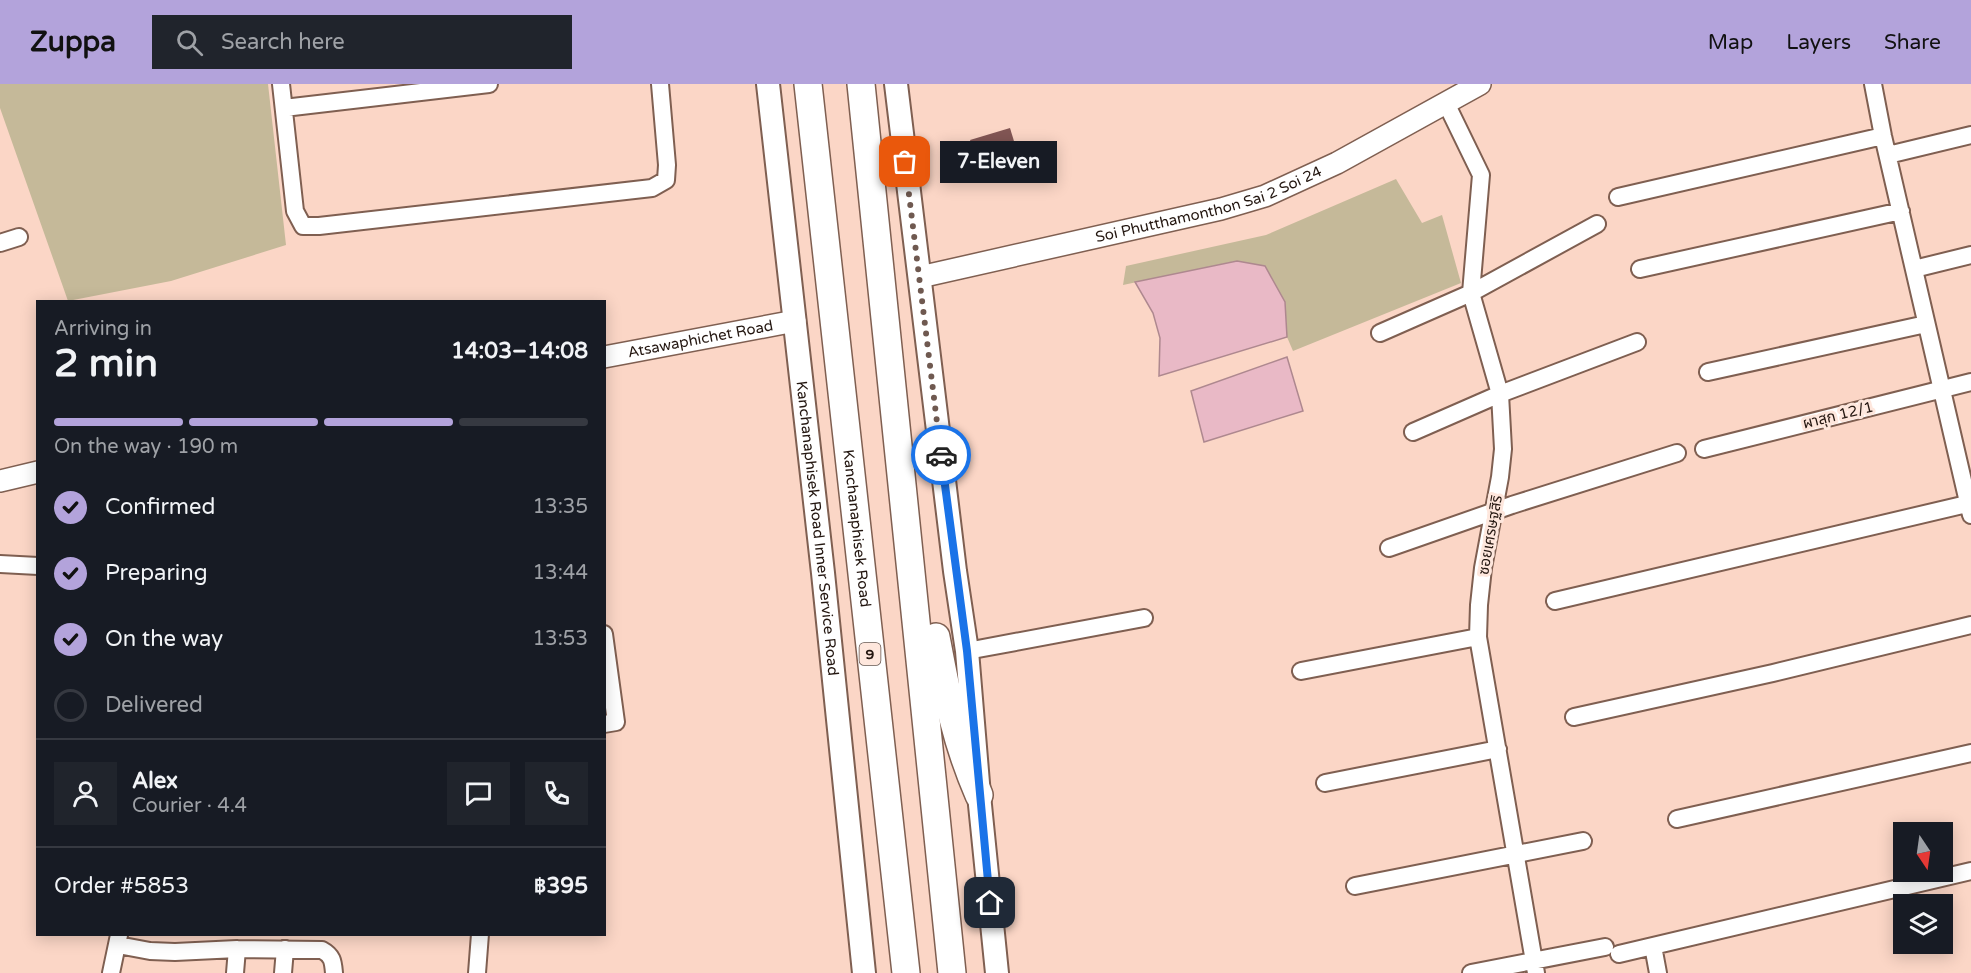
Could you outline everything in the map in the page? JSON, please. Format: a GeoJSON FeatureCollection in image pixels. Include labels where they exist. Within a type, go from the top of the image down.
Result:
{"type":"FeatureCollection","features":[{"type":"Feature","properties":{"kind":"highway","name":"Kanchanaphisek Road"},"geometry":{"type":"LineString","coordinates":[[808,84],[906,973]]}},
{"type":"Feature","properties":{"kind":"highway"},"geometry":{"type":"LineString","coordinates":[[861,84],[914,584],[952,973]]}},
{"type":"Feature","properties":{"kind":"highway"},"geometry":{"type":"LineString","coordinates":[[914,584],[933,622],[953,725],[979,795]]}},
{"type":"Feature","properties":{"kind":"highway"},"geometry":{"type":"LineString","coordinates":[[887,973],[896,892]]}},
{"type":"Feature","properties":{"kind":"main road","name":"Kanchanaphisek Road Inner Service Road"},"geometry":{"type":"LineString","coordinates":[[768,84],[823,573],[864,973]]}},
{"type":"Feature","properties":{"kind":"main road"},"geometry":{"type":"LineString","coordinates":[[896,84],[942,468],[967,651],[997,973]]}},
{"type":"Feature","properties":{"kind":"street"},"geometry":{"type":"LineString","coordinates":[[281,84],[295,211],[303,226],[651,188],[666,180],[667,165],[660,84]]}},
{"type":"Feature","properties":{"kind":"street"},"geometry":{"type":"LineString","coordinates":[[284,108],[489,84]]}},
{"type":"Feature","properties":{"kind":"street","name":"Soi Phutthamonthon Sai 2 Soi 24"},"geometry":{"type":"LineString","coordinates":[[920,277],[1221,210],[1265,196],[1337,163],[1480,84]]}},
{"type":"Feature","properties":{"kind":"street"},"geometry":{"type":"LineString","coordinates":[[1555,601],[1970,507],[1926,324],[1873,84]]}},
{"type":"Feature","properties":{"kind":"street","name":"ซอยเศรษฐสิริ"},"geometry":{"type":"LineString","coordinates":[[1446,103],[1480,175],[1472,293],[1500,394],[1503,449],[1479,605],[1478,638],[1535,967]]}},
{"type":"Feature","properties":{"kind":"street"},"geometry":{"type":"LineString","coordinates":[[1888,155],[1971,135]]}},
{"type":"Feature","properties":{"kind":"street"},"geometry":{"type":"LineString","coordinates":[[1618,197],[1883,136]]}},
{"type":"Feature","properties":{"kind":"street"},"geometry":{"type":"LineString","coordinates":[[1640,269],[1901,211]]}},
{"type":"Feature","properties":{"kind":"street"},"geometry":{"type":"LineString","coordinates":[[1380,333],[1472,293],[1597,224]]}},
{"type":"Feature","properties":{"kind":"street"},"geometry":{"type":"LineString","coordinates":[[0,243],[20,237]]}},
{"type":"Feature","properties":{"kind":"street"},"geometry":{"type":"LineString","coordinates":[[1914,269],[1971,255]]}},
{"type":"Feature","properties":{"kind":"street","name":"Atsawaphichet Road"},"geometry":{"type":"LineString","coordinates":[[606,357],[795,321]]}},
{"type":"Feature","properties":{"kind":"street"},"geometry":{"type":"LineString","coordinates":[[1708,372],[1926,324]]}},
{"type":"Feature","properties":{"kind":"street"},"geometry":{"type":"LineString","coordinates":[[1413,432],[1500,394],[1636,342]]}},
{"type":"Feature","properties":{"kind":"street","name":"ผาสุก 12/1"},"geometry":{"type":"LineString","coordinates":[[1704,448],[1971,382]]}},
{"type":"Feature","properties":{"kind":"street"},"geometry":{"type":"LineString","coordinates":[[1389,548],[1677,453]]}},
{"type":"Feature","properties":{"kind":"street"},"geometry":{"type":"LineString","coordinates":[[0,481],[36,472]]}},
{"type":"Feature","properties":{"kind":"street"},"geometry":{"type":"LineString","coordinates":[[0,564],[36,566]]}},
{"type":"Feature","properties":{"kind":"street"},"geometry":{"type":"LineString","coordinates":[[967,651],[1144,618]]}},
{"type":"Feature","properties":{"kind":"street"},"geometry":{"type":"LineString","coordinates":[[1574,717],[1773,673],[1971,625]]}},
{"type":"Feature","properties":{"kind":"street"},"geometry":{"type":"LineString","coordinates":[[1301,671],[1478,638]]}},
{"type":"Feature","properties":{"kind":"street"},"geometry":{"type":"LineString","coordinates":[[606,649],[616,722],[606,724]]}},
{"type":"Feature","properties":{"kind":"street"},"geometry":{"type":"LineString","coordinates":[[1325,783],[1498,749]]}},
{"type":"Feature","properties":{"kind":"street"},"geometry":{"type":"LineString","coordinates":[[1677,819],[1971,753]]}},
{"type":"Feature","properties":{"kind":"street"},"geometry":{"type":"LineString","coordinates":[[1355,886],[1583,841]]}},
{"type":"Feature","properties":{"kind":"street"},"geometry":{"type":"LineString","coordinates":[[1471,973],[1535,967],[1612,950],[1653,946],[1971,871]]}},
{"type":"Feature","properties":{"kind":"street"},"geometry":{"type":"LineString","coordinates":[[477,973],[480,936]]}},
{"type":"Feature","properties":{"kind":"street"},"geometry":{"type":"LineString","coordinates":[[111,973],[119,940],[150,951],[322,950],[330,954],[333,973]]}},
{"type":"Feature","properties":{"kind":"street"},"geometry":{"type":"LineString","coordinates":[[1653,946],[1658,973]]}},
{"type":"Feature","properties":{"kind":"street"},"geometry":{"type":"LineString","coordinates":[[235,973],[237,949]]}},
{"type":"Feature","properties":{"kind":"street"},"geometry":{"type":"LineString","coordinates":[[283,973],[285,949]]}},
{"type":"Feature","properties":{"kind":"shaded area"},"geometry":{"type":"Polygon","coordinates":[[[0,84],[268,84],[286,245],[171,281],[68,300],[0,108],[0,84]]]}},
{"type":"Feature","properties":{"kind":"shaded area"},"geometry":{"type":"Polygon","coordinates":[[[1396,179],[1422,223],[1442,215],[1461,283],[1293,351],[1287,337],[1285,302],[1236,261],[1123,285],[1126,266],[1266,235],[1396,179]]]}},
{"type":"Feature","properties":{"kind":"shaded area"},"geometry":{"type":"Polygon","coordinates":[[[1237,261],[1265,266],[1285,302],[1287,337],[1159,376],[1160,338],[1153,313],[1135,282],[1237,261]]]}},
{"type":"Feature","properties":{"kind":"shaded area"},"geometry":{"type":"Polygon","coordinates":[[[1287,357],[1303,411],[1204,442],[1191,391],[1287,357]]]}},
{"type":"Feature","properties":{"kind":"building"},"geometry":{"type":"Polygon","coordinates":[[[1010,128],[1017,151],[977,163],[970,140],[1010,128]]]}},
{"type":"Feature","properties":{"kind":"way so far"},"geometry":{"type":"LineString","coordinates":[[905,162],[941,455]]}},
{"type":"Feature","properties":{"kind":"place","name":"7-Eleven"},"geometry":{"type":"Point","coordinates":[905,162]}},
{"type":"Feature","properties":{"kind":"route"},"geometry":{"type":"LineString","coordinates":[[941,455],[967,651],[990,903]]}}]}
